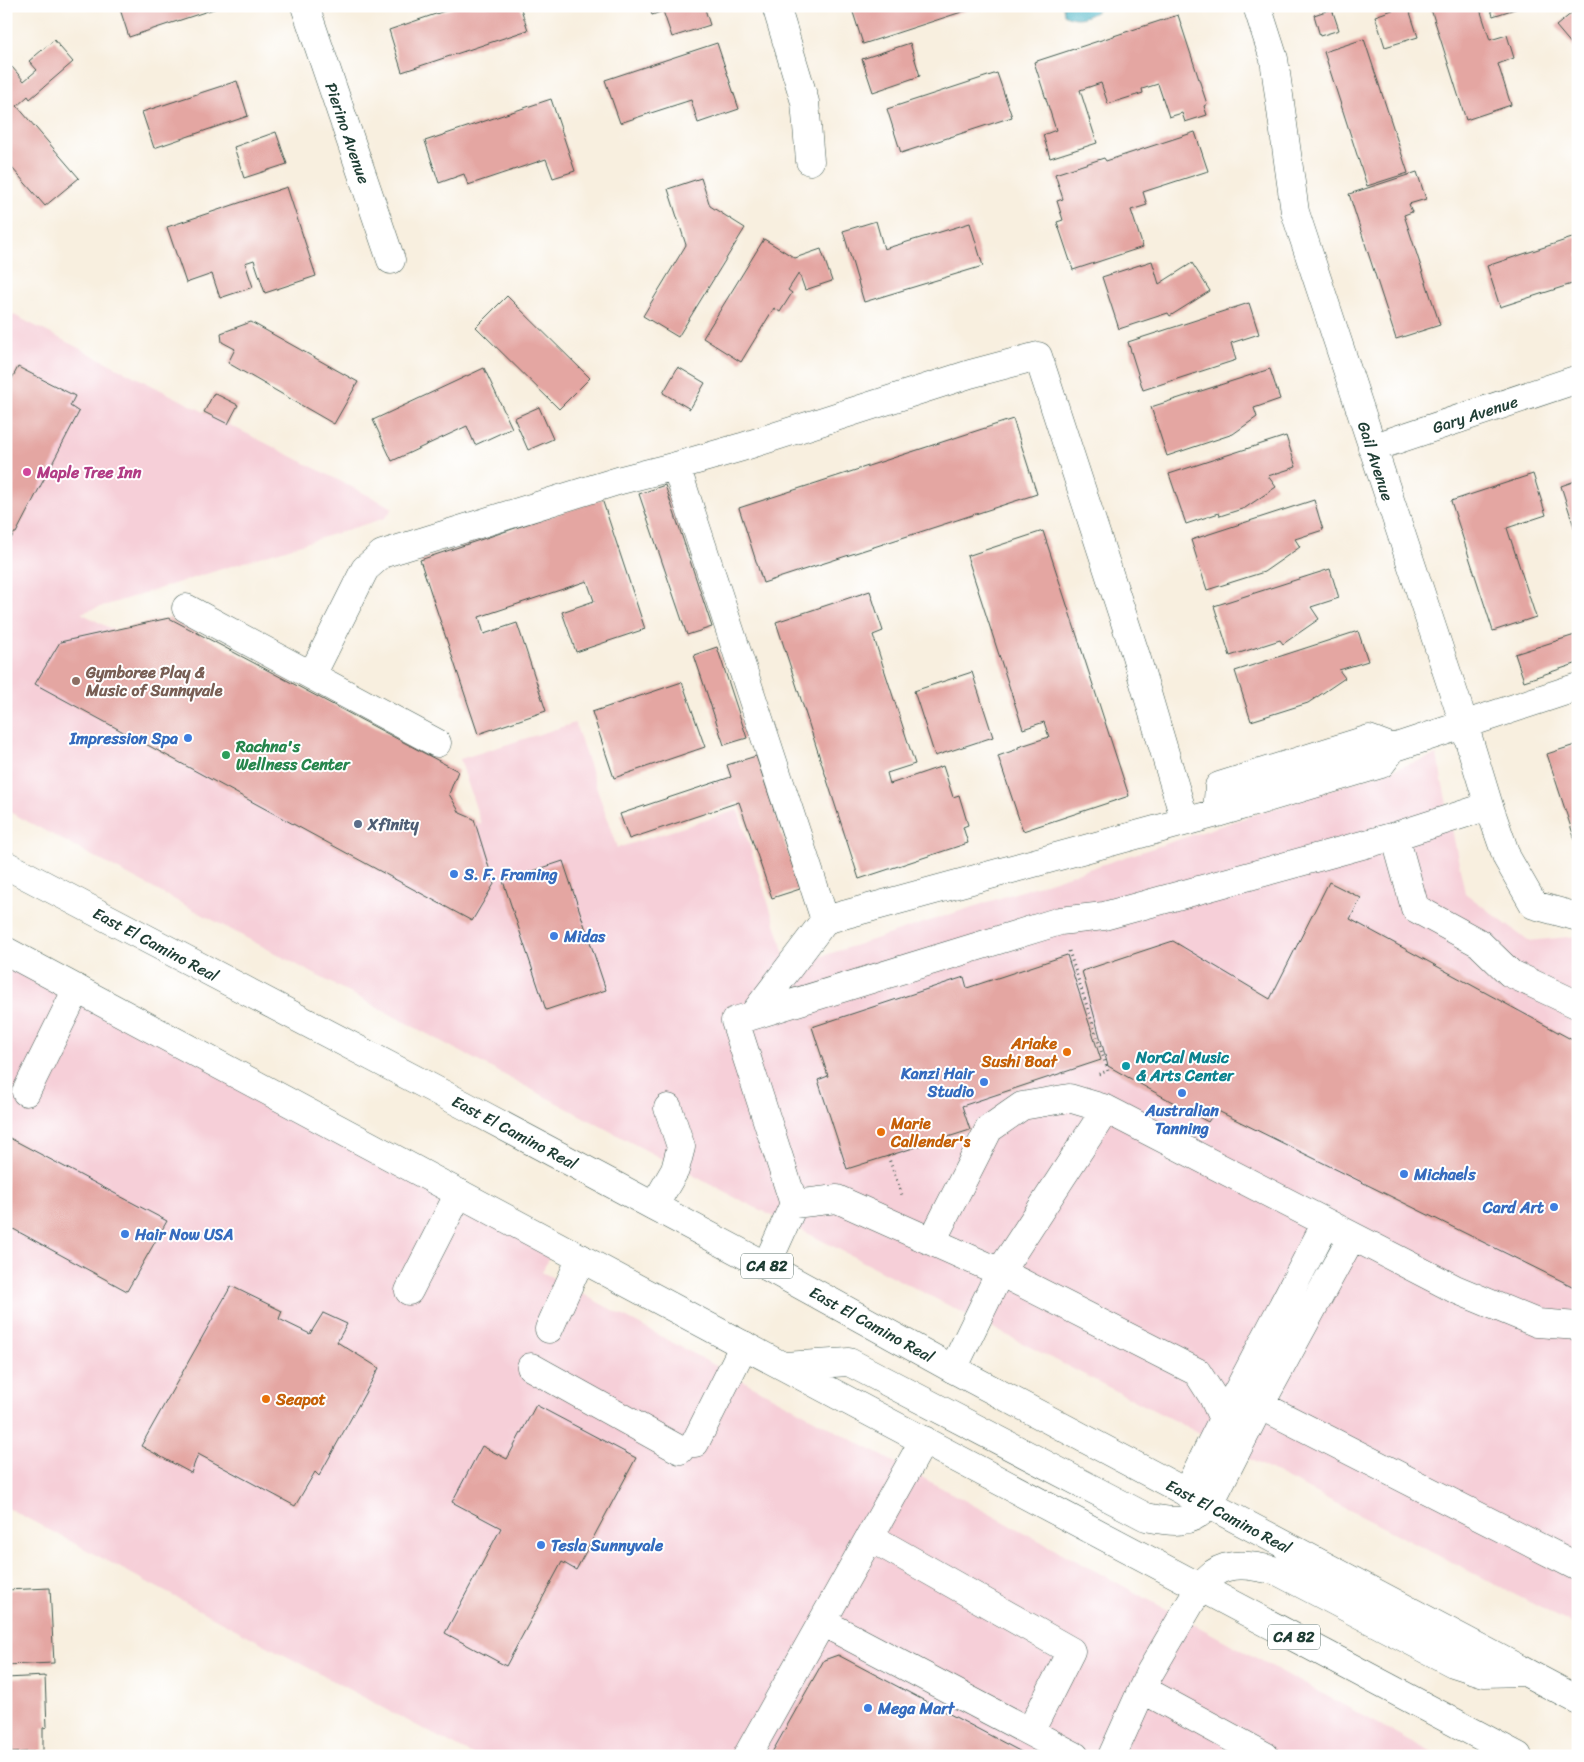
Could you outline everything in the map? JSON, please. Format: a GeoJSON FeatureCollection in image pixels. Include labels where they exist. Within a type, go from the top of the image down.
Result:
{"type":"FeatureCollection","features":[{"type":"Feature","properties":{"kind":"main road","name":"Pierino Avenue"},"geometry":{"type":"LineString","coordinates":[[305,6],[391,260]]}},
{"type":"Feature","properties":{"kind":"main road"},"geometry":{"type":"LineString","coordinates":[[776,6],[805,102],[810,161]]}},
{"type":"Feature","properties":{"kind":"main road","name":"Gail Avenue"},"geometry":{"type":"LineString","coordinates":[[1257,6],[1274,59],[1295,212],[1464,724],[1488,806],[1507,858],[1534,905],[1578,917]]}},
{"type":"Feature","properties":{"kind":"main road"},"geometry":{"type":"LineString","coordinates":[[312,675],[365,569],[382,554],[621,480],[676,466],[970,374],[1038,356],[1133,647],[1185,821]]}},
{"type":"Feature","properties":{"kind":"main road","name":"Gary Avenue"},"geometry":{"type":"LineString","coordinates":[[1372,448],[1578,379]]}},
{"type":"Feature","properties":{"kind":"main road"},"geometry":{"type":"LineString","coordinates":[[676,466],[825,920]]}},
{"type":"Feature","properties":{"kind":"main road"},"geometry":{"type":"LineString","coordinates":[[186,608],[438,743]]}},
{"type":"Feature","properties":{"kind":"main road"},"geometry":{"type":"LineString","coordinates":[[752,1015],[825,920],[1217,813],[1219,786],[1369,739],[1393,748],[1578,687]]}},
{"type":"Feature","properties":{"kind":"main road"},"geometry":{"type":"LineString","coordinates":[[766,1266],[794,1204],[735,1022],[752,1015],[1060,921],[1104,916],[1395,836],[1488,806]]}},
{"type":"Feature","properties":{"kind":"main road"},"geometry":{"type":"LineString","coordinates":[[1395,836],[1415,908],[1479,943],[1510,973],[1578,1005]]}},
{"type":"Feature","properties":{"kind":"main road","name":"East El Camino Real"},"geometry":{"type":"LineString","coordinates":[[6,865],[654,1206],[953,1369],[1578,1700]]}},
{"type":"Feature","properties":{"kind":"main road"},"geometry":{"type":"LineString","coordinates":[[6,884],[61,894]]}},
{"type":"Feature","properties":{"kind":"main road","name":"CA 82"},"geometry":{"type":"LineString","coordinates":[[6,950],[1518,1756]]}},
{"type":"Feature","properties":{"kind":"main road"},"geometry":{"type":"LineString","coordinates":[[26,1092],[77,988]]}},
{"type":"Feature","properties":{"kind":"main road"},"geometry":{"type":"LineString","coordinates":[[932,1241],[989,1129],[1022,1106],[1069,1098],[1106,1109],[1455,1289],[1537,1323],[1578,1326]]}},
{"type":"Feature","properties":{"kind":"main road"},"geometry":{"type":"LineString","coordinates":[[654,1206],[675,1170],[681,1147],[668,1108]]}},
{"type":"Feature","properties":{"kind":"main road"},"geometry":{"type":"LineString","coordinates":[[953,1369],[1000,1272],[1106,1109]]}},
{"type":"Feature","properties":{"kind":"main road"},"geometry":{"type":"LineString","coordinates":[[409,1291],[459,1193]]}},
{"type":"Feature","properties":{"kind":"main road"},"geometry":{"type":"LineString","coordinates":[[794,1204],[836,1199],[1000,1272],[1197,1372],[1213,1397],[1222,1419]]}},
{"type":"Feature","properties":{"kind":"main road"},"geometry":{"type":"LineString","coordinates":[[784,1366],[849,1362],[1146,1517],[1167,1521],[1187,1520],[1200,1515],[1197,1499],[1222,1419],[1326,1223]]}},
{"type":"Feature","properties":{"kind":"main road"},"geometry":{"type":"LineString","coordinates":[[1197,1499],[1260,1405],[1352,1236]]}},
{"type":"Feature","properties":{"kind":"main road"},"geometry":{"type":"LineString","coordinates":[[549,1329],[581,1258]]}},
{"type":"Feature","properties":{"kind":"main road"},"geometry":{"type":"LineString","coordinates":[[531,1367],[688,1447],[744,1344]]}},
{"type":"Feature","properties":{"kind":"main road"},"geometry":{"type":"LineString","coordinates":[[1260,1405],[1578,1567]]}},
{"type":"Feature","properties":{"kind":"main road"},"geometry":{"type":"LineString","coordinates":[[747,1756],[924,1440]]}},
{"type":"Feature","properties":{"kind":"main road"},"geometry":{"type":"LineString","coordinates":[[870,1538],[1071,1651],[1030,1732]]}},
{"type":"Feature","properties":{"kind":"main road"},"geometry":{"type":"LineString","coordinates":[[1112,1756],[1149,1674],[1200,1587],[1215,1572],[1232,1566],[1256,1566],[1277,1571],[1453,1663],[1484,1673],[1525,1672]]}},
{"type":"Feature","properties":{"kind":"main road"},"geometry":{"type":"LineString","coordinates":[[822,1622],[1075,1756]]}},
{"type":"Feature","properties":{"kind":"main road"},"geometry":{"type":"LineString","coordinates":[[1142,1689],[1265,1756]]}},
{"type":"Feature","properties":{"kind":"path"},"geometry":{"type":"LineString","coordinates":[[1068,948],[1108,1071]]}},
{"type":"Feature","properties":{"kind":"shaded area"},"geometry":{"type":"Polygon","coordinates":[[[6,311],[393,508],[385,518],[81,613],[481,824],[460,759],[575,723],[617,848],[738,810],[789,967],[1437,755],[1465,893],[1528,941],[1578,936],[1578,1627],[730,1195],[6,810],[6,311]]]}},
{"type":"Feature","properties":{"kind":"shaded area"},"geometry":{"type":"Polygon","coordinates":[[[6,950],[556,1244],[542,1272],[1438,1756],[474,1756],[6,1507],[6,950]]]}},
{"type":"Feature","properties":{"kind":"water"},"geometry":{"type":"Polygon","coordinates":[[[1063,6],[1104,6],[1085,17],[1074,18],[1064,14],[1063,6]]]}},
{"type":"Feature","properties":{"kind":"building"},"geometry":{"type":"Polygon","coordinates":[[[119,6],[220,6],[220,7],[129,37],[119,6]]]}},
{"type":"Feature","properties":{"kind":"building"},"geometry":{"type":"Polygon","coordinates":[[[459,6],[520,6],[528,30],[402,72],[389,30],[459,6]]]}},
{"type":"Feature","properties":{"kind":"building"},"geometry":{"type":"Polygon","coordinates":[[[649,6],[704,6],[710,25],[672,37],[663,11],[652,15],[649,6]]]}},
{"type":"Feature","properties":{"kind":"building"},"geometry":{"type":"Polygon","coordinates":[[[851,6],[977,6],[977,7],[863,44],[851,6]]]}},
{"type":"Feature","properties":{"kind":"building"},"geometry":{"type":"Polygon","coordinates":[[[1408,6],[1418,37],[1385,47],[1375,16],[1408,6]]]}},
{"type":"Feature","properties":{"kind":"building"},"geometry":{"type":"Polygon","coordinates":[[[1430,6],[1479,6],[1490,40],[1507,35],[1514,58],[1498,64],[1511,105],[1466,120],[1430,6]]]}},
{"type":"Feature","properties":{"kind":"building"},"geometry":{"type":"Polygon","coordinates":[[[1490,6],[1521,6],[1521,7],[1493,16],[1490,6]]]}},
{"type":"Feature","properties":{"kind":"building"},"geometry":{"type":"Polygon","coordinates":[[[1578,8],[1578,52],[1556,26],[1578,8]]]}},
{"type":"Feature","properties":{"kind":"building"},"geometry":{"type":"Polygon","coordinates":[[[1332,9],[1339,30],[1320,36],[1314,15],[1332,9]]]}},
{"type":"Feature","properties":{"kind":"building"},"geometry":{"type":"Polygon","coordinates":[[[1178,15],[1207,104],[1204,106],[1207,115],[1185,122],[1182,113],[1169,117],[1158,84],[1142,89],[1143,93],[1108,104],[1101,83],[1080,90],[1097,143],[1050,158],[1043,135],[1056,130],[1034,62],[1178,15]]]}},
{"type":"Feature","properties":{"kind":"building"},"geometry":{"type":"Polygon","coordinates":[[[1364,39],[1408,173],[1367,186],[1324,52],[1364,39]]]}},
{"type":"Feature","properties":{"kind":"building"},"geometry":{"type":"Polygon","coordinates":[[[54,40],[73,62],[30,99],[28,96],[17,106],[79,178],[45,206],[6,161],[6,72],[12,67],[24,81],[37,70],[29,61],[54,40]]]}},
{"type":"Feature","properties":{"kind":"building"},"geometry":{"type":"Polygon","coordinates":[[[717,43],[739,109],[698,123],[691,100],[620,123],[605,80],[717,43]]]}},
{"type":"Feature","properties":{"kind":"building"},"geometry":{"type":"Polygon","coordinates":[[[910,43],[920,76],[873,92],[862,59],[910,43]]]}},
{"type":"Feature","properties":{"kind":"building"},"geometry":{"type":"Polygon","coordinates":[[[997,73],[1012,117],[901,153],[887,109],[997,73]]]}},
{"type":"Feature","properties":{"kind":"building"},"geometry":{"type":"Polygon","coordinates":[[[237,81],[248,116],[154,148],[142,112],[237,81]]]}},
{"type":"Feature","properties":{"kind":"building"},"geometry":{"type":"Polygon","coordinates":[[[551,99],[575,171],[553,178],[546,159],[468,185],[464,174],[439,183],[425,141],[551,99]]]}},
{"type":"Feature","properties":{"kind":"building"},"geometry":{"type":"Polygon","coordinates":[[[276,132],[287,164],[244,178],[234,147],[276,132]]]}},
{"type":"Feature","properties":{"kind":"building"},"geometry":{"type":"Polygon","coordinates":[[[1195,132],[1208,171],[1143,192],[1147,205],[1131,210],[1143,247],[1073,270],[1057,222],[1063,220],[1057,201],[1063,199],[1055,174],[1104,158],[1106,161],[1195,132]]]}},
{"type":"Feature","properties":{"kind":"building"},"geometry":{"type":"Polygon","coordinates":[[[1417,172],[1426,199],[1409,204],[1412,212],[1404,215],[1440,325],[1396,339],[1349,194],[1417,172]]]}},
{"type":"Feature","properties":{"kind":"building"},"geometry":{"type":"Polygon","coordinates":[[[701,178],[710,206],[745,228],[678,337],[643,316],[686,245],[668,189],[701,178]]]}},
{"type":"Feature","properties":{"kind":"building"},"geometry":{"type":"Polygon","coordinates":[[[287,187],[316,276],[265,293],[254,260],[245,263],[253,287],[220,298],[212,274],[186,283],[167,227],[287,187]]]}},
{"type":"Feature","properties":{"kind":"building"},"geometry":{"type":"Polygon","coordinates":[[[876,221],[884,249],[970,223],[983,266],[864,302],[843,231],[876,221]]]}},
{"type":"Feature","properties":{"kind":"building"},"geometry":{"type":"Polygon","coordinates":[[[1578,236],[1578,282],[1500,307],[1487,266],[1578,236]]]}},
{"type":"Feature","properties":{"kind":"building"},"geometry":{"type":"Polygon","coordinates":[[[764,239],[795,258],[821,249],[832,281],[805,290],[799,273],[788,290],[792,293],[780,312],[774,308],[741,362],[703,338],[764,239]]]}},
{"type":"Feature","properties":{"kind":"building"},"geometry":{"type":"Polygon","coordinates":[[[1152,261],[1159,284],[1192,263],[1210,291],[1170,316],[1168,313],[1119,329],[1102,277],[1152,261]]]}},
{"type":"Feature","properties":{"kind":"building"},"geometry":{"type":"Polygon","coordinates":[[[507,296],[590,378],[559,409],[476,327],[507,296]]]}},
{"type":"Feature","properties":{"kind":"building"},"geometry":{"type":"Polygon","coordinates":[[[1249,303],[1259,334],[1231,343],[1236,360],[1143,390],[1128,342],[1249,303]]]}},
{"type":"Feature","properties":{"kind":"building"},"geometry":{"type":"Polygon","coordinates":[[[251,322],[358,382],[334,424],[228,363],[235,349],[222,342],[221,333],[251,322]]]}},
{"type":"Feature","properties":{"kind":"building","name":"Maple Tree Inn"},"geometry":{"type":"Polygon","coordinates":[[[18,367],[75,396],[70,406],[79,412],[16,533],[14,533],[6,548],[6,390],[18,367]]]}},
{"type":"Feature","properties":{"kind":"building"},"geometry":{"type":"Polygon","coordinates":[[[678,367],[705,383],[690,409],[663,393],[678,367]]]}},
{"type":"Feature","properties":{"kind":"building"},"geometry":{"type":"Polygon","coordinates":[[[484,368],[512,428],[475,445],[467,426],[392,461],[373,420],[484,368]]]}},
{"type":"Feature","properties":{"kind":"building"},"geometry":{"type":"Polygon","coordinates":[[[1270,369],[1280,399],[1254,408],[1257,417],[1233,434],[1167,456],[1151,407],[1270,369]]]}},
{"type":"Feature","properties":{"kind":"building"},"geometry":{"type":"Polygon","coordinates":[[[214,393],[238,405],[228,424],[204,412],[214,393]]]}},
{"type":"Feature","properties":{"kind":"building"},"geometry":{"type":"Polygon","coordinates":[[[539,407],[553,439],[528,450],[514,418],[539,407]]]}},
{"type":"Feature","properties":{"kind":"building"},"geometry":{"type":"Polygon","coordinates":[[[1013,419],[1037,494],[763,583],[739,508],[1013,419]]]}},
{"type":"Feature","properties":{"kind":"building"},"geometry":{"type":"Polygon","coordinates":[[[1286,436],[1296,467],[1268,476],[1276,487],[1245,508],[1220,516],[1219,513],[1186,524],[1169,474],[1286,436]]]}},
{"type":"Feature","properties":{"kind":"building"},"geometry":{"type":"Polygon","coordinates":[[[1533,474],[1546,515],[1507,528],[1536,617],[1493,631],[1451,501],[1533,474]]]}},
{"type":"Feature","properties":{"kind":"building"},"geometry":{"type":"Polygon","coordinates":[[[1578,480],[1578,536],[1577,536],[1561,486],[1578,480]]]}},
{"type":"Feature","properties":{"kind":"building"},"geometry":{"type":"Polygon","coordinates":[[[665,485],[712,627],[687,635],[639,494],[665,485]]]}},
{"type":"Feature","properties":{"kind":"building"},"geometry":{"type":"Polygon","coordinates":[[[602,499],[645,629],[576,652],[562,612],[594,601],[587,581],[479,617],[484,634],[517,623],[546,711],[478,734],[420,560],[602,499]]]}},
{"type":"Feature","properties":{"kind":"building"},"geometry":{"type":"Polygon","coordinates":[[[1314,500],[1323,530],[1295,539],[1300,547],[1264,572],[1207,590],[1191,540],[1314,500]]]}},
{"type":"Feature","properties":{"kind":"building"},"geometry":{"type":"Polygon","coordinates":[[[1043,531],[1129,796],[1023,831],[998,756],[1049,737],[1044,722],[1023,729],[967,556],[1043,531]]]}},
{"type":"Feature","properties":{"kind":"building"},"geometry":{"type":"Polygon","coordinates":[[[1330,569],[1339,598],[1311,607],[1319,619],[1283,644],[1280,640],[1230,656],[1214,606],[1330,569]]]}},
{"type":"Feature","properties":{"kind":"building"},"geometry":{"type":"Polygon","coordinates":[[[870,591],[883,631],[873,635],[915,764],[887,773],[890,784],[943,766],[953,797],[959,795],[968,825],[963,827],[968,843],[859,879],[776,622],[870,591]]]}},
{"type":"Feature","properties":{"kind":"building"},"geometry":{"type":"Polygon","coordinates":[[[169,618],[458,771],[449,794],[460,813],[474,819],[494,884],[472,921],[35,684],[60,642],[169,618]]]}},
{"type":"Feature","properties":{"kind":"building"},"geometry":{"type":"Polygon","coordinates":[[[1358,631],[1368,661],[1339,670],[1345,678],[1308,703],[1251,721],[1235,671],[1358,631]]]}},
{"type":"Feature","properties":{"kind":"building"},"geometry":{"type":"Polygon","coordinates":[[[1578,634],[1578,663],[1524,681],[1515,654],[1578,634]]]}},
{"type":"Feature","properties":{"kind":"building"},"geometry":{"type":"Polygon","coordinates":[[[717,647],[747,738],[724,745],[694,655],[717,647]]]}},
{"type":"Feature","properties":{"kind":"building"},"geometry":{"type":"Polygon","coordinates":[[[972,672],[993,737],[935,756],[914,691],[972,672]]]}},
{"type":"Feature","properties":{"kind":"building"},"geometry":{"type":"Polygon","coordinates":[[[682,682],[705,747],[614,778],[592,712],[682,682]]]}},
{"type":"Feature","properties":{"kind":"building"},"geometry":{"type":"Polygon","coordinates":[[[1578,744],[1578,846],[1577,846],[1547,754],[1578,744]]]}},
{"type":"Feature","properties":{"kind":"building"},"geometry":{"type":"Polygon","coordinates":[[[756,756],[800,889],[772,898],[739,802],[629,839],[620,814],[731,777],[727,765],[756,756]]]}},
{"type":"Feature","properties":{"kind":"building","name":"Midas"},"geometry":{"type":"Polygon","coordinates":[[[563,861],[606,990],[546,1010],[503,881],[563,861]]]}},
{"type":"Feature","properties":{"kind":"building"},"geometry":{"type":"Polygon","coordinates":[[[1329,882],[1361,898],[1350,919],[1578,1043],[1578,1289],[1216,1110],[1208,1122],[1108,1066],[1082,971],[1173,941],[1270,999],[1329,882]]]}},
{"type":"Feature","properties":{"kind":"building"},"geometry":{"type":"Polygon","coordinates":[[[1067,955],[1101,1060],[962,1106],[970,1130],[847,1169],[818,1080],[828,1076],[812,1027],[964,977],[967,988],[1067,955]]]}},
{"type":"Feature","properties":{"kind":"building"},"geometry":{"type":"Polygon","coordinates":[[[6,1136],[167,1221],[127,1291],[6,1225],[6,1136]]]}},
{"type":"Feature","properties":{"kind":"building"},"geometry":{"type":"Polygon","coordinates":[[[231,1286],[282,1311],[279,1319],[310,1334],[323,1313],[347,1324],[337,1342],[379,1368],[319,1476],[315,1472],[295,1506],[198,1454],[191,1473],[141,1446],[231,1286]]]}},
{"type":"Feature","properties":{"kind":"building","name":"Tesla Sunnyvale"},"geometry":{"type":"Polygon","coordinates":[[[536,1405],[636,1458],[576,1570],[562,1562],[506,1666],[445,1633],[501,1528],[452,1502],[482,1446],[507,1459],[536,1405]]]}},
{"type":"Feature","properties":{"kind":"building"},"geometry":{"type":"Polygon","coordinates":[[[50,1588],[54,1663],[6,1665],[6,1590],[50,1588]]]}},
{"type":"Feature","properties":{"kind":"building","name":"Mega Mart"},"geometry":{"type":"Polygon","coordinates":[[[838,1655],[1029,1756],[770,1756],[824,1660],[838,1655]]]}},
{"type":"Feature","properties":{"kind":"building"},"geometry":{"type":"Polygon","coordinates":[[[45,1676],[47,1727],[43,1728],[43,1751],[11,1753],[10,1729],[6,1729],[6,1678],[45,1676]]]}},
{"type":"Feature","properties":{"kind":"place","name":"Maple Tree Inn"},"geometry":{"type":"Point","coordinates":[27,472]}},
{"type":"Feature","properties":{"kind":"place","name":"Gymboree Play & Music of Sunnyvale"},"geometry":{"type":"Point","coordinates":[76,681]}},
{"type":"Feature","properties":{"kind":"place","name":"Impression Spa"},"geometry":{"type":"Point","coordinates":[188,738]}},
{"type":"Feature","properties":{"kind":"place","name":"Rachna's Wellness Center"},"geometry":{"type":"Point","coordinates":[226,755]}},
{"type":"Feature","properties":{"kind":"place","name":"Xfinity"},"geometry":{"type":"Point","coordinates":[358,824]}},
{"type":"Feature","properties":{"kind":"place","name":"S. F. Framing"},"geometry":{"type":"Point","coordinates":[454,874]}},
{"type":"Feature","properties":{"kind":"place","name":"Midas"},"geometry":{"type":"Point","coordinates":[554,936]}},
{"type":"Feature","properties":{"kind":"place","name":"Ariake Sushi Boat"},"geometry":{"type":"Point","coordinates":[1067,1052]}},
{"type":"Feature","properties":{"kind":"place","name":"NorCal Music & Arts Center"},"geometry":{"type":"Point","coordinates":[1126,1066]}},
{"type":"Feature","properties":{"kind":"place","name":"Kanzi Hair Studio"},"geometry":{"type":"Point","coordinates":[984,1082]}},
{"type":"Feature","properties":{"kind":"place","name":"Australian Tanning"},"geometry":{"type":"Point","coordinates":[1182,1093]}},
{"type":"Feature","properties":{"kind":"place","name":"Marie Callender's"},"geometry":{"type":"Point","coordinates":[881,1132]}},
{"type":"Feature","properties":{"kind":"place","name":"Michaels"},"geometry":{"type":"Point","coordinates":[1404,1174]}},
{"type":"Feature","properties":{"kind":"place","name":"Card Art"},"geometry":{"type":"Point","coordinates":[1554,1207]}},
{"type":"Feature","properties":{"kind":"place","name":"Hair Now USA"},"geometry":{"type":"Point","coordinates":[125,1234]}},
{"type":"Feature","properties":{"kind":"place","name":"Seapot"},"geometry":{"type":"Point","coordinates":[266,1399]}},
{"type":"Feature","properties":{"kind":"place","name":"Tesla Sunnyvale"},"geometry":{"type":"Point","coordinates":[541,1545]}},
{"type":"Feature","properties":{"kind":"place","name":"Mega Mart"},"geometry":{"type":"Point","coordinates":[868,1708]}}]}
